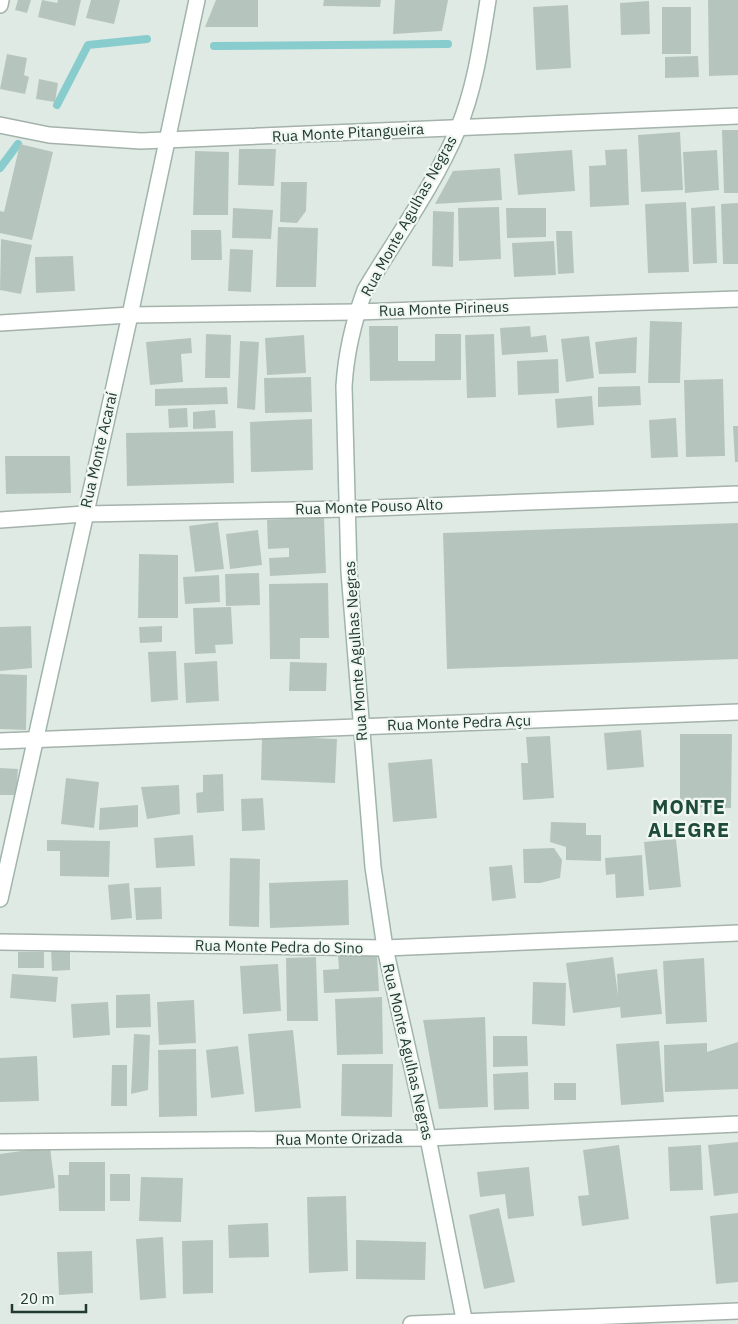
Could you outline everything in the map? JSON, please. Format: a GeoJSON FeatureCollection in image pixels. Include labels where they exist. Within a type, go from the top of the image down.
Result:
{"type":"FeatureCollection","features":[{"type":"Feature","properties":{"kind":"street"},"geometry":{"type":"LineString","coordinates":[[0,5],[1,0]]}},
{"type":"Feature","properties":{"kind":"street","name":"Rua Monte Acaraí"},"geometry":{"type":"LineString","coordinates":[[0,899],[37,739],[84,514],[130,315],[197,0]]}},
{"type":"Feature","properties":{"kind":"street","name":"Rua Monte Agulhas Negras"},"geometry":{"type":"LineString","coordinates":[[465,1323],[428,1138],[385,948],[368,825],[349,572],[345,368],[357,312],[365,290],[444,160],[458,128],[475,77],[488,0]]}},
{"type":"Feature","properties":{"kind":"street","name":"Rua Monte Pitangueira"},"geometry":{"type":"LineString","coordinates":[[0,125],[49,135],[109,140],[168,140],[738,116]]}},
{"type":"Feature","properties":{"kind":"street","name":"Rua Monte Pirineus"},"geometry":{"type":"LineString","coordinates":[[0,322],[130,315],[357,312],[738,299]]}},
{"type":"Feature","properties":{"kind":"street","name":"Rua Monte Pouso Alto"},"geometry":{"type":"LineString","coordinates":[[0,520],[84,514],[348,509],[738,494]]}},
{"type":"Feature","properties":{"kind":"street","name":"Rua Monte Pedra Açu"},"geometry":{"type":"LineString","coordinates":[[0,741],[738,712]]}},
{"type":"Feature","properties":{"kind":"street","name":"Rua Monte Pedra do Sino"},"geometry":{"type":"LineString","coordinates":[[0,942],[385,948],[738,933]]}},
{"type":"Feature","properties":{"kind":"street","name":"Rua Monte Orizada"},"geometry":{"type":"LineString","coordinates":[[0,1142],[428,1138],[738,1124]]}},
{"type":"Feature","properties":{"kind":"street"},"geometry":{"type":"LineString","coordinates":[[411,1324],[738,1310]]}},
{"type":"Feature","properties":{"kind":"building"},"geometry":{"type":"Polygon","coordinates":[[[18,0],[31,0],[27,13],[15,10],[18,0]]]}},
{"type":"Feature","properties":{"kind":"building"},"geometry":{"type":"Polygon","coordinates":[[[42,0],[57,3],[58,0],[81,0],[75,26],[38,17],[42,0]]]}},
{"type":"Feature","properties":{"kind":"building"},"geometry":{"type":"Polygon","coordinates":[[[91,0],[120,0],[114,24],[86,18],[91,0]]]}},
{"type":"Feature","properties":{"kind":"building"},"geometry":{"type":"Polygon","coordinates":[[[216,0],[258,0],[258,27],[205,27],[216,0]]]}},
{"type":"Feature","properties":{"kind":"building"},"geometry":{"type":"Polygon","coordinates":[[[324,0],[381,0],[380,7],[323,6],[324,0]]]}},
{"type":"Feature","properties":{"kind":"building"},"geometry":{"type":"Polygon","coordinates":[[[395,0],[448,0],[442,31],[393,34],[395,0]]]}},
{"type":"Feature","properties":{"kind":"building"},"geometry":{"type":"Polygon","coordinates":[[[708,0],[738,0],[738,75],[709,76],[708,0]]]}},
{"type":"Feature","properties":{"kind":"building"},"geometry":{"type":"Polygon","coordinates":[[[649,1],[650,34],[621,35],[620,3],[649,1]]]}},
{"type":"Feature","properties":{"kind":"building"},"geometry":{"type":"Polygon","coordinates":[[[568,5],[571,68],[536,70],[533,7],[568,5]]]}},
{"type":"Feature","properties":{"kind":"building"},"geometry":{"type":"Polygon","coordinates":[[[662,7],[691,7],[691,54],[662,54],[662,7]]]}},
{"type":"Feature","properties":{"kind":"building"},"geometry":{"type":"Polygon","coordinates":[[[7,54],[27,58],[24,75],[29,77],[25,94],[0,89],[7,54]]]}},
{"type":"Feature","properties":{"kind":"building"},"geometry":{"type":"Polygon","coordinates":[[[698,56],[699,77],[665,78],[665,57],[698,56]]]}},
{"type":"Feature","properties":{"kind":"building"},"geometry":{"type":"Polygon","coordinates":[[[39,79],[58,83],[55,102],[36,99],[39,79]]]}},
{"type":"Feature","properties":{"kind":"building"},"geometry":{"type":"Polygon","coordinates":[[[722,130],[738,130],[738,193],[724,193],[722,130]]]}},
{"type":"Feature","properties":{"kind":"building"},"geometry":{"type":"Polygon","coordinates":[[[680,132],[683,190],[641,192],[638,135],[680,132]]]}},
{"type":"Feature","properties":{"kind":"building"},"geometry":{"type":"Polygon","coordinates":[[[20,144],[53,152],[32,240],[0,233],[0,211],[4,212],[20,144]]]}},
{"type":"Feature","properties":{"kind":"building"},"geometry":{"type":"Polygon","coordinates":[[[239,149],[276,149],[274,186],[238,185],[239,149]]]}},
{"type":"Feature","properties":{"kind":"building"},"geometry":{"type":"Polygon","coordinates":[[[627,149],[629,205],[590,207],[589,166],[606,165],[605,150],[627,149]]]}},
{"type":"Feature","properties":{"kind":"building"},"geometry":{"type":"Polygon","coordinates":[[[572,150],[575,191],[518,195],[514,154],[572,150]]]}},
{"type":"Feature","properties":{"kind":"building"},"geometry":{"type":"Polygon","coordinates":[[[717,150],[719,190],[685,193],[683,152],[717,150]]]}},
{"type":"Feature","properties":{"kind":"building"},"geometry":{"type":"Polygon","coordinates":[[[195,151],[229,152],[228,215],[193,215],[195,151]]]}},
{"type":"Feature","properties":{"kind":"building"},"geometry":{"type":"Polygon","coordinates":[[[500,168],[502,200],[435,204],[453,171],[500,168]]]}},
{"type":"Feature","properties":{"kind":"building"},"geometry":{"type":"Polygon","coordinates":[[[281,182],[307,182],[306,211],[297,223],[280,222],[281,182]]]}},
{"type":"Feature","properties":{"kind":"building"},"geometry":{"type":"Polygon","coordinates":[[[686,202],[689,272],[648,273],[645,204],[686,202]]]}},
{"type":"Feature","properties":{"kind":"building"},"geometry":{"type":"Polygon","coordinates":[[[738,203],[738,264],[723,264],[721,204],[738,203]]]}},
{"type":"Feature","properties":{"kind":"building"},"geometry":{"type":"Polygon","coordinates":[[[715,206],[717,263],[693,264],[691,208],[715,206]]]}},
{"type":"Feature","properties":{"kind":"building"},"geometry":{"type":"Polygon","coordinates":[[[499,207],[501,259],[459,261],[458,208],[499,207]]]}},
{"type":"Feature","properties":{"kind":"building"},"geometry":{"type":"Polygon","coordinates":[[[233,208],[273,210],[271,239],[232,238],[233,208]]]}},
{"type":"Feature","properties":{"kind":"building"},"geometry":{"type":"Polygon","coordinates":[[[506,208],[546,208],[546,237],[507,238],[506,208]]]}},
{"type":"Feature","properties":{"kind":"building"},"geometry":{"type":"Polygon","coordinates":[[[433,211],[454,212],[453,267],[432,266],[433,211]]]}},
{"type":"Feature","properties":{"kind":"building"},"geometry":{"type":"Polygon","coordinates":[[[278,227],[318,228],[316,287],[276,287],[278,227]]]}},
{"type":"Feature","properties":{"kind":"building"},"geometry":{"type":"Polygon","coordinates":[[[191,230],[221,230],[222,260],[191,260],[191,230]]]}},
{"type":"Feature","properties":{"kind":"building"},"geometry":{"type":"Polygon","coordinates":[[[556,231],[572,231],[574,273],[558,274],[556,231]]]}},
{"type":"Feature","properties":{"kind":"building"},"geometry":{"type":"Polygon","coordinates":[[[1,239],[32,245],[21,294],[0,290],[1,239]]]}},
{"type":"Feature","properties":{"kind":"building"},"geometry":{"type":"Polygon","coordinates":[[[554,241],[556,275],[514,277],[512,243],[554,241]]]}},
{"type":"Feature","properties":{"kind":"building"},"geometry":{"type":"Polygon","coordinates":[[[230,249],[253,250],[251,292],[228,291],[230,249]]]}},
{"type":"Feature","properties":{"kind":"building"},"geometry":{"type":"Polygon","coordinates":[[[73,256],[75,291],[36,293],[35,257],[73,256]]]}},
{"type":"Feature","properties":{"kind":"building"},"geometry":{"type":"Polygon","coordinates":[[[650,321],[682,322],[680,383],[648,383],[650,321]]]}},
{"type":"Feature","properties":{"kind":"building"},"geometry":{"type":"Polygon","coordinates":[[[369,326],[398,326],[398,361],[435,361],[435,334],[461,334],[461,380],[370,381],[369,326]]]}},
{"type":"Feature","properties":{"kind":"building"},"geometry":{"type":"Polygon","coordinates":[[[530,326],[531,337],[546,335],[548,352],[502,355],[500,328],[530,326]]]}},
{"type":"Feature","properties":{"kind":"building"},"geometry":{"type":"Polygon","coordinates":[[[206,334],[231,335],[230,378],[205,378],[206,334]]]}},
{"type":"Feature","properties":{"kind":"building"},"geometry":{"type":"Polygon","coordinates":[[[494,334],[496,397],[467,398],[465,335],[494,334]]]}},
{"type":"Feature","properties":{"kind":"building"},"geometry":{"type":"Polygon","coordinates":[[[304,335],[306,373],[267,375],[265,338],[304,335]]]}},
{"type":"Feature","properties":{"kind":"building"},"geometry":{"type":"Polygon","coordinates":[[[589,336],[594,378],[566,382],[561,339],[589,336]]]}},
{"type":"Feature","properties":{"kind":"building"},"geometry":{"type":"Polygon","coordinates":[[[637,337],[636,373],[599,374],[595,342],[637,337]]]}},
{"type":"Feature","properties":{"kind":"building"},"geometry":{"type":"Polygon","coordinates":[[[191,338],[192,353],[181,354],[183,382],[150,385],[146,342],[191,338]]]}},
{"type":"Feature","properties":{"kind":"building"},"geometry":{"type":"Polygon","coordinates":[[[240,341],[259,342],[255,410],[237,408],[240,341]]]}},
{"type":"Feature","properties":{"kind":"building"},"geometry":{"type":"Polygon","coordinates":[[[558,359],[559,393],[518,395],[517,361],[558,359]]]}},
{"type":"Feature","properties":{"kind":"building"},"geometry":{"type":"Polygon","coordinates":[[[311,377],[312,412],[265,413],[264,378],[311,377]]]}},
{"type":"Feature","properties":{"kind":"building"},"geometry":{"type":"Polygon","coordinates":[[[723,379],[725,456],[686,457],[684,380],[723,379]]]}},
{"type":"Feature","properties":{"kind":"building"},"geometry":{"type":"Polygon","coordinates":[[[640,386],[641,405],[598,407],[598,387],[640,386]]]}},
{"type":"Feature","properties":{"kind":"building"},"geometry":{"type":"Polygon","coordinates":[[[227,387],[228,404],[155,406],[155,389],[227,387]]]}},
{"type":"Feature","properties":{"kind":"building"},"geometry":{"type":"Polygon","coordinates":[[[592,396],[594,425],[557,428],[555,399],[592,396]]]}},
{"type":"Feature","properties":{"kind":"building"},"geometry":{"type":"Polygon","coordinates":[[[187,408],[188,427],[169,428],[168,409],[187,408]]]}},
{"type":"Feature","properties":{"kind":"building"},"geometry":{"type":"Polygon","coordinates":[[[215,410],[216,428],[193,429],[193,412],[215,410]]]}},
{"type":"Feature","properties":{"kind":"building"},"geometry":{"type":"Polygon","coordinates":[[[676,418],[678,457],[651,458],[649,420],[676,418]]]}},
{"type":"Feature","properties":{"kind":"building"},"geometry":{"type":"Polygon","coordinates":[[[312,419],[313,470],[251,472],[250,422],[312,419]]]}},
{"type":"Feature","properties":{"kind":"building"},"geometry":{"type":"Polygon","coordinates":[[[733,426],[738,426],[738,462],[735,462],[733,426]]]}},
{"type":"Feature","properties":{"kind":"building"},"geometry":{"type":"Polygon","coordinates":[[[233,431],[234,483],[127,486],[126,433],[233,431]]]}},
{"type":"Feature","properties":{"kind":"building"},"geometry":{"type":"Polygon","coordinates":[[[5,456],[70,456],[71,493],[6,494],[5,456]]]}},
{"type":"Feature","properties":{"kind":"building"},"geometry":{"type":"Polygon","coordinates":[[[324,517],[326,573],[270,576],[269,558],[289,557],[289,548],[268,549],[267,520],[324,517]]]}},
{"type":"Feature","properties":{"kind":"building"},"geometry":{"type":"Polygon","coordinates":[[[218,522],[224,569],[195,572],[189,526],[218,522]]]}},
{"type":"Feature","properties":{"kind":"building"},"geometry":{"type":"Polygon","coordinates":[[[738,523],[738,659],[447,669],[443,533],[738,523]]]}},
{"type":"Feature","properties":{"kind":"building"},"geometry":{"type":"Polygon","coordinates":[[[258,530],[262,565],[230,569],[226,534],[258,530]]]}},
{"type":"Feature","properties":{"kind":"building"},"geometry":{"type":"Polygon","coordinates":[[[139,554],[178,555],[178,618],[138,618],[139,554]]]}},
{"type":"Feature","properties":{"kind":"building"},"geometry":{"type":"Polygon","coordinates":[[[259,573],[260,605],[226,606],[225,574],[259,573]]]}},
{"type":"Feature","properties":{"kind":"building"},"geometry":{"type":"Polygon","coordinates":[[[219,575],[220,602],[185,604],[183,577],[219,575]]]}},
{"type":"Feature","properties":{"kind":"building"},"geometry":{"type":"Polygon","coordinates":[[[328,583],[329,638],[300,638],[300,659],[270,659],[269,584],[328,583]]]}},
{"type":"Feature","properties":{"kind":"building"},"geometry":{"type":"Polygon","coordinates":[[[231,607],[233,644],[215,645],[216,653],[195,654],[193,608],[231,607]]]}},
{"type":"Feature","properties":{"kind":"building"},"geometry":{"type":"Polygon","coordinates":[[[31,626],[32,668],[0,671],[0,627],[31,626]]]}},
{"type":"Feature","properties":{"kind":"building"},"geometry":{"type":"Polygon","coordinates":[[[162,626],[162,642],[140,643],[139,627],[162,626]]]}},
{"type":"Feature","properties":{"kind":"building"},"geometry":{"type":"Polygon","coordinates":[[[176,651],[178,700],[151,702],[148,652],[176,651]]]}},
{"type":"Feature","properties":{"kind":"building"},"geometry":{"type":"Polygon","coordinates":[[[217,661],[219,701],[186,703],[184,663],[217,661]]]}},
{"type":"Feature","properties":{"kind":"building"},"geometry":{"type":"Polygon","coordinates":[[[290,662],[327,663],[326,691],[289,691],[290,662]]]}},
{"type":"Feature","properties":{"kind":"building"},"geometry":{"type":"Polygon","coordinates":[[[0,674],[27,675],[26,730],[0,729],[0,674]]]}},
{"type":"Feature","properties":{"kind":"building"},"geometry":{"type":"Polygon","coordinates":[[[641,730],[644,767],[607,770],[604,733],[641,730]]]}},
{"type":"Feature","properties":{"kind":"building"},"geometry":{"type":"Polygon","coordinates":[[[680,734],[732,734],[731,808],[680,807],[680,734]]]}},
{"type":"Feature","properties":{"kind":"building"},"geometry":{"type":"Polygon","coordinates":[[[262,736],[337,739],[335,783],[261,780],[262,736]]]}},
{"type":"Feature","properties":{"kind":"building"},"geometry":{"type":"Polygon","coordinates":[[[550,736],[554,798],[523,800],[521,763],[528,763],[526,737],[550,736]]]}},
{"type":"Feature","properties":{"kind":"building"},"geometry":{"type":"Polygon","coordinates":[[[432,759],[437,818],[393,822],[388,763],[432,759]]]}},
{"type":"Feature","properties":{"kind":"building"},"geometry":{"type":"Polygon","coordinates":[[[0,768],[18,769],[16,795],[0,795],[0,768]]]}},
{"type":"Feature","properties":{"kind":"building"},"geometry":{"type":"Polygon","coordinates":[[[223,774],[224,811],[197,813],[196,793],[203,792],[203,775],[223,774]]]}},
{"type":"Feature","properties":{"kind":"building"},"geometry":{"type":"Polygon","coordinates":[[[66,778],[99,782],[94,828],[61,824],[66,778]]]}},
{"type":"Feature","properties":{"kind":"building"},"geometry":{"type":"Polygon","coordinates":[[[179,785],[180,814],[147,819],[141,787],[179,785]]]}},
{"type":"Feature","properties":{"kind":"building"},"geometry":{"type":"Polygon","coordinates":[[[263,798],[265,830],[242,831],[241,799],[263,798]]]}},
{"type":"Feature","properties":{"kind":"building"},"geometry":{"type":"Polygon","coordinates":[[[138,805],[138,827],[99,830],[100,808],[138,805]]]}},
{"type":"Feature","properties":{"kind":"building"},"geometry":{"type":"Polygon","coordinates":[[[551,822],[586,823],[586,835],[601,835],[601,861],[566,860],[566,847],[550,842],[551,822]]]}},
{"type":"Feature","properties":{"kind":"building"},"geometry":{"type":"Polygon","coordinates":[[[193,835],[195,866],[156,868],[154,838],[193,835]]]}},
{"type":"Feature","properties":{"kind":"building"},"geometry":{"type":"Polygon","coordinates":[[[676,839],[681,887],[649,890],[644,842],[676,839]]]}},
{"type":"Feature","properties":{"kind":"building"},"geometry":{"type":"Polygon","coordinates":[[[47,840],[110,841],[109,877],[60,876],[60,851],[47,851],[47,840]]]}},
{"type":"Feature","properties":{"kind":"building"},"geometry":{"type":"Polygon","coordinates":[[[554,848],[562,860],[560,878],[540,883],[524,883],[523,849],[554,848]]]}},
{"type":"Feature","properties":{"kind":"building"},"geometry":{"type":"Polygon","coordinates":[[[642,855],[644,896],[616,898],[615,874],[606,875],[605,858],[642,855]]]}},
{"type":"Feature","properties":{"kind":"building"},"geometry":{"type":"Polygon","coordinates":[[[230,858],[260,859],[259,927],[229,926],[230,858]]]}},
{"type":"Feature","properties":{"kind":"building"},"geometry":{"type":"Polygon","coordinates":[[[512,865],[516,898],[492,901],[489,867],[512,865]]]}},
{"type":"Feature","properties":{"kind":"building"},"geometry":{"type":"Polygon","coordinates":[[[348,880],[349,925],[270,928],[269,883],[348,880]]]}},
{"type":"Feature","properties":{"kind":"building"},"geometry":{"type":"Polygon","coordinates":[[[129,883],[132,918],[111,920],[108,885],[129,883]]]}},
{"type":"Feature","properties":{"kind":"building"},"geometry":{"type":"Polygon","coordinates":[[[161,887],[162,919],[136,920],[134,888],[161,887]]]}},
{"type":"Feature","properties":{"kind":"building"},"geometry":{"type":"Polygon","coordinates":[[[70,949],[70,970],[52,971],[51,950],[70,949]]]}},
{"type":"Feature","properties":{"kind":"building"},"geometry":{"type":"Polygon","coordinates":[[[18,952],[44,952],[44,968],[18,968],[18,952]]]}},
{"type":"Feature","properties":{"kind":"building"},"geometry":{"type":"Polygon","coordinates":[[[377,955],[379,991],[324,993],[323,970],[339,969],[338,956],[377,955]]]}},
{"type":"Feature","properties":{"kind":"building"},"geometry":{"type":"Polygon","coordinates":[[[316,957],[318,1021],[287,1021],[286,958],[316,957]]]}},
{"type":"Feature","properties":{"kind":"building"},"geometry":{"type":"Polygon","coordinates":[[[613,957],[618,996],[617,974],[657,969],[662,1014],[621,1018],[620,1007],[573,1013],[566,963],[613,957]]]}},
{"type":"Feature","properties":{"kind":"building"},"geometry":{"type":"Polygon","coordinates":[[[704,958],[707,1022],[666,1024],[663,961],[704,958]]]}},
{"type":"Feature","properties":{"kind":"building"},"geometry":{"type":"Polygon","coordinates":[[[278,964],[281,1011],[243,1014],[240,966],[278,964]]]}},
{"type":"Feature","properties":{"kind":"building"},"geometry":{"type":"Polygon","coordinates":[[[12,974],[58,977],[56,1002],[10,998],[12,974]]]}},
{"type":"Feature","properties":{"kind":"building"},"geometry":{"type":"Polygon","coordinates":[[[533,982],[566,983],[565,1026],[532,1024],[533,982]]]}},
{"type":"Feature","properties":{"kind":"building"},"geometry":{"type":"Polygon","coordinates":[[[150,994],[151,1027],[116,1028],[116,995],[150,994]]]}},
{"type":"Feature","properties":{"kind":"building"},"geometry":{"type":"Polygon","coordinates":[[[382,997],[383,1054],[337,1055],[335,999],[382,997]]]}},
{"type":"Feature","properties":{"kind":"building"},"geometry":{"type":"Polygon","coordinates":[[[194,1000],[196,1043],[159,1045],[157,1002],[194,1000]]]}},
{"type":"Feature","properties":{"kind":"building"},"geometry":{"type":"Polygon","coordinates":[[[108,1002],[110,1035],[73,1038],[71,1004],[108,1002]]]}},
{"type":"Feature","properties":{"kind":"building"},"geometry":{"type":"Polygon","coordinates":[[[485,1017],[488,1107],[439,1109],[423,1020],[485,1017]]]}},
{"type":"Feature","properties":{"kind":"building"},"geometry":{"type":"Polygon","coordinates":[[[293,1030],[301,1108],[255,1112],[248,1034],[293,1030]]]}},
{"type":"Feature","properties":{"kind":"building"},"geometry":{"type":"Polygon","coordinates":[[[134,1034],[150,1035],[148,1090],[131,1094],[134,1034]]]}},
{"type":"Feature","properties":{"kind":"building"},"geometry":{"type":"Polygon","coordinates":[[[493,1036],[527,1036],[528,1066],[493,1067],[493,1036]]]}},
{"type":"Feature","properties":{"kind":"building"},"geometry":{"type":"Polygon","coordinates":[[[659,1041],[664,1102],[621,1105],[616,1044],[659,1041]]]}},
{"type":"Feature","properties":{"kind":"building"},"geometry":{"type":"Polygon","coordinates":[[[738,1042],[738,1089],[665,1092],[664,1045],[707,1043],[707,1052],[738,1042]]]}},
{"type":"Feature","properties":{"kind":"building"},"geometry":{"type":"Polygon","coordinates":[[[238,1046],[244,1094],[211,1098],[206,1050],[238,1046]]]}},
{"type":"Feature","properties":{"kind":"building"},"geometry":{"type":"Polygon","coordinates":[[[196,1049],[197,1116],[159,1117],[158,1050],[196,1049]]]}},
{"type":"Feature","properties":{"kind":"building"},"geometry":{"type":"Polygon","coordinates":[[[37,1056],[39,1101],[0,1102],[0,1058],[37,1056]]]}},
{"type":"Feature","properties":{"kind":"building"},"geometry":{"type":"Polygon","coordinates":[[[342,1064],[393,1064],[392,1117],[341,1116],[342,1064]]]}},
{"type":"Feature","properties":{"kind":"building"},"geometry":{"type":"Polygon","coordinates":[[[112,1065],[127,1065],[127,1106],[111,1106],[112,1065]]]}},
{"type":"Feature","properties":{"kind":"building"},"geometry":{"type":"Polygon","coordinates":[[[528,1072],[529,1109],[494,1110],[493,1074],[528,1072]]]}},
{"type":"Feature","properties":{"kind":"building"},"geometry":{"type":"Polygon","coordinates":[[[554,1083],[576,1083],[576,1100],[554,1100],[554,1083]]]}},
{"type":"Feature","properties":{"kind":"building"},"geometry":{"type":"Polygon","coordinates":[[[738,1142],[738,1193],[714,1196],[708,1145],[738,1142]]]}},
{"type":"Feature","properties":{"kind":"building"},"geometry":{"type":"Polygon","coordinates":[[[619,1145],[629,1219],[582,1226],[578,1196],[589,1195],[583,1150],[619,1145]]]}},
{"type":"Feature","properties":{"kind":"building"},"geometry":{"type":"Polygon","coordinates":[[[701,1145],[703,1190],[670,1191],[668,1147],[701,1145]]]}},
{"type":"Feature","properties":{"kind":"building"},"geometry":{"type":"Polygon","coordinates":[[[50,1147],[55,1188],[0,1196],[0,1154],[50,1147]]]}},
{"type":"Feature","properties":{"kind":"building"},"geometry":{"type":"Polygon","coordinates":[[[69,1162],[105,1162],[105,1211],[59,1211],[58,1175],[69,1175],[69,1162]]]}},
{"type":"Feature","properties":{"kind":"building"},"geometry":{"type":"Polygon","coordinates":[[[529,1167],[534,1216],[508,1219],[505,1194],[480,1197],[477,1172],[529,1167]]]}},
{"type":"Feature","properties":{"kind":"building"},"geometry":{"type":"Polygon","coordinates":[[[110,1174],[130,1174],[130,1201],[110,1201],[110,1174]]]}},
{"type":"Feature","properties":{"kind":"building"},"geometry":{"type":"Polygon","coordinates":[[[141,1177],[183,1178],[181,1222],[139,1221],[141,1177]]]}},
{"type":"Feature","properties":{"kind":"building"},"geometry":{"type":"Polygon","coordinates":[[[346,1196],[348,1271],[309,1273],[307,1197],[346,1196]]]}},
{"type":"Feature","properties":{"kind":"building"},"geometry":{"type":"Polygon","coordinates":[[[499,1208],[515,1282],[484,1289],[469,1215],[499,1208]]]}},
{"type":"Feature","properties":{"kind":"building"},"geometry":{"type":"Polygon","coordinates":[[[738,1213],[738,1282],[716,1284],[710,1216],[738,1213]]]}},
{"type":"Feature","properties":{"kind":"building"},"geometry":{"type":"Polygon","coordinates":[[[268,1223],[269,1257],[229,1258],[228,1225],[268,1223]]]}},
{"type":"Feature","properties":{"kind":"building"},"geometry":{"type":"Polygon","coordinates":[[[163,1237],[166,1298],[140,1300],[136,1239],[163,1237]]]}},
{"type":"Feature","properties":{"kind":"building"},"geometry":{"type":"Polygon","coordinates":[[[213,1240],[213,1293],[183,1294],[182,1241],[213,1240]]]}},
{"type":"Feature","properties":{"kind":"building"},"geometry":{"type":"Polygon","coordinates":[[[356,1240],[426,1242],[425,1280],[356,1279],[356,1240]]]}},
{"type":"Feature","properties":{"kind":"building"},"geometry":{"type":"Polygon","coordinates":[[[92,1251],[93,1293],[59,1295],[57,1252],[92,1251]]]}},
{"type":"Feature","properties":{"kind":"waterway"},"geometry":{"type":"LineString","coordinates":[[57,105],[88,45],[147,39]]}},
{"type":"Feature","properties":{"kind":"waterway"},"geometry":{"type":"LineString","coordinates":[[214,46],[448,44]]}},
{"type":"Feature","properties":{"kind":"waterway"},"geometry":{"type":"LineString","coordinates":[[0,168],[18,144]]}},
{"type":"Feature","properties":{"kind":"district","name":"MONTE ALEGRE"},"geometry":{"type":"Point","coordinates":[689,818]}}]}
